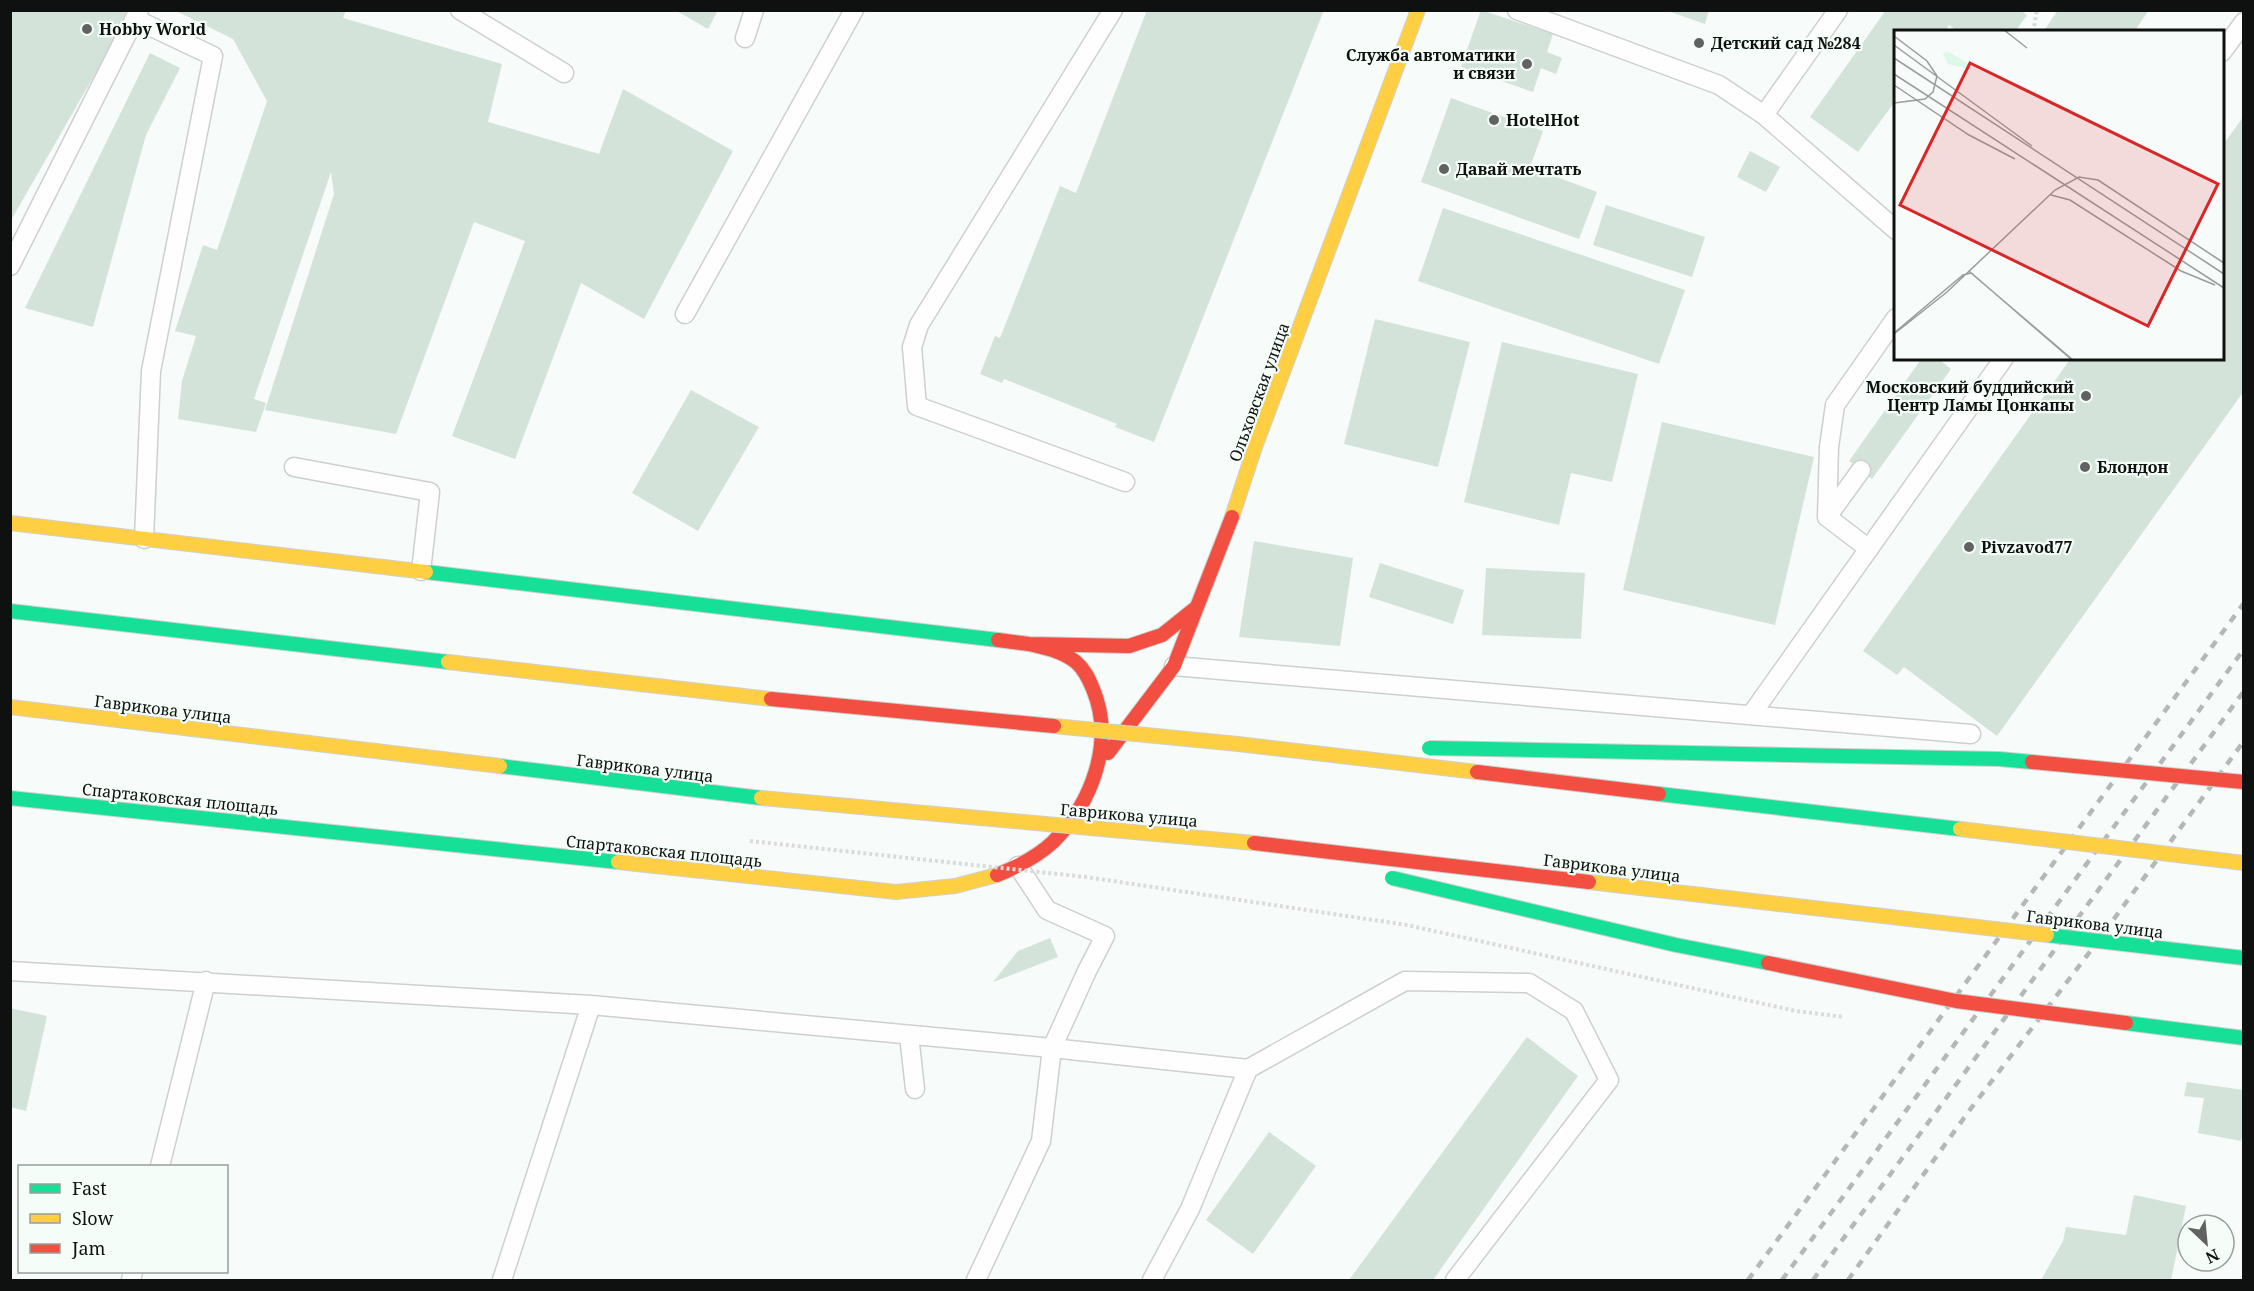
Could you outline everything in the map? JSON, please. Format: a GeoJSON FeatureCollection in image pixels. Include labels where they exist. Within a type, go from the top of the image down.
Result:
{"type":"FeatureCollection","features":[{"type":"Feature","properties":{"kind":"main road","name":"Ольховская улица"},"geometry":{"type":"LineString","coordinates":[[1098,766],[1174,666],[1418,10]]}},
{"type":"Feature","properties":{"kind":"main road","name":"Спартаковская площадь"},"geometry":{"type":"LineString","coordinates":[[10,523],[1029,644],[1061,651],[1083,669],[1098,699],[1102,728],[1098,766],[1070,822],[1047,847],[1018,866],[968,884],[931,890],[896,892],[10,798]]}},
{"type":"Feature","properties":{"kind":"main road","name":"Спартаковская площадь"},"geometry":{"type":"LineString","coordinates":[[1029,644],[1129,645],[1162,635],[1197,607]]}},
{"type":"Feature","properties":{"kind":"main road"},"geometry":{"type":"LineString","coordinates":[[10,611],[771,699],[1238,744],[2244,863]]}},
{"type":"Feature","properties":{"kind":"main road","name":"Гаврикова улица"},"geometry":{"type":"LineString","coordinates":[[10,707],[761,798],[1242,842],[2244,958]]}},
{"type":"Feature","properties":{"kind":"main road"},"geometry":{"type":"LineString","coordinates":[[1238,744],[1381,747]]}},
{"type":"Feature","properties":{"kind":"main road"},"geometry":{"type":"LineString","coordinates":[[1417,747],[1999,759],[2244,782]]}},
{"type":"Feature","properties":{"kind":"main road"},"geometry":{"type":"LineString","coordinates":[[1242,842],[1356,869]]}},
{"type":"Feature","properties":{"kind":"main road"},"geometry":{"type":"LineString","coordinates":[[1379,875],[1676,945],[1956,1001],[2244,1038]]}},
{"type":"Feature","properties":{"kind":"lane"},"geometry":{"type":"LineString","coordinates":[[460,10],[564,73]]}},
{"type":"Feature","properties":{"kind":"lane"},"geometry":{"type":"LineString","coordinates":[[745,38],[754,10]]}},
{"type":"Feature","properties":{"kind":"lane"},"geometry":{"type":"LineString","coordinates":[[685,315],[854,10]]}},
{"type":"Feature","properties":{"kind":"lane"},"geometry":{"type":"LineString","coordinates":[[1113,10],[919,324],[912,347],[917,406],[1125,482]]}},
{"type":"Feature","properties":{"kind":"lane"},"geometry":{"type":"LineString","coordinates":[[1517,10],[1719,85],[1764,115],[1894,227]]}},
{"type":"Feature","properties":{"kind":"lane"},"geometry":{"type":"LineString","coordinates":[[1764,115],[1838,10]]}},
{"type":"Feature","properties":{"kind":"lane"},"geometry":{"type":"LineString","coordinates":[[10,266],[137,15],[213,56],[151,370],[144,539]]}},
{"type":"Feature","properties":{"kind":"lane"},"geometry":{"type":"LineString","coordinates":[[2224,51],[2244,22]]}},
{"type":"Feature","properties":{"kind":"lane"},"geometry":{"type":"LineString","coordinates":[[1827,518],[1829,447],[1835,405],[1894,321]]}},
{"type":"Feature","properties":{"kind":"lane"},"geometry":{"type":"LineString","coordinates":[[1751,715],[2003,360]]}},
{"type":"Feature","properties":{"kind":"lane"},"geometry":{"type":"LineString","coordinates":[[294,467],[430,492],[421,571]]}},
{"type":"Feature","properties":{"kind":"lane"},"geometry":{"type":"LineString","coordinates":[[1827,518],[1861,470]]}},
{"type":"Feature","properties":{"kind":"lane"},"geometry":{"type":"LineString","coordinates":[[1827,518],[1869,549]]}},
{"type":"Feature","properties":{"kind":"lane"},"geometry":{"type":"LineString","coordinates":[[1174,666],[1971,734]]}},
{"type":"Feature","properties":{"kind":"lane"},"geometry":{"type":"LineString","coordinates":[[976,1281],[1041,1140],[1052,1048],[1105,936],[1047,910],[1018,866]]}},
{"type":"Feature","properties":{"kind":"lane"},"geometry":{"type":"LineString","coordinates":[[10,971],[591,1005],[1052,1048],[1248,1069],[1405,981],[1529,983],[1574,1011],[1609,1080],[1455,1281]]}},
{"type":"Feature","properties":{"kind":"lane"},"geometry":{"type":"LineString","coordinates":[[160,1165],[206,981]]}},
{"type":"Feature","properties":{"kind":"lane"},"geometry":{"type":"LineString","coordinates":[[502,1281],[591,1005]]}},
{"type":"Feature","properties":{"kind":"lane"},"geometry":{"type":"LineString","coordinates":[[909,1035],[915,1089]]}},
{"type":"Feature","properties":{"kind":"lane"},"geometry":{"type":"LineString","coordinates":[[1152,1281],[1190,1209],[1248,1069]]}},
{"type":"Feature","properties":{"kind":"path"},"geometry":{"type":"LineString","coordinates":[[2033,30],[2037,10]]}},
{"type":"Feature","properties":{"kind":"path"},"geometry":{"type":"LineString","coordinates":[[750,841],[1086,877],[1407,925],[1796,1011],[1856,1019]]}},
{"type":"Feature","properties":{"kind":"building"},"geometry":{"type":"Polygon","coordinates":[[[10,10],[127,10],[102,62],[10,222],[10,10]]]}},
{"type":"Feature","properties":{"kind":"building"},"geometry":{"type":"Polygon","coordinates":[[[174,10],[346,10],[343,18],[502,64],[488,122],[599,154],[623,89],[733,151],[644,319],[581,283],[515,459],[452,436],[525,241],[474,222],[396,434],[265,410],[334,194],[331,172],[254,399],[266,403],[256,432],[178,419],[182,381],[196,336],[175,331],[203,245],[217,250],[267,101],[233,39],[174,10]]]}},
{"type":"Feature","properties":{"kind":"building"},"geometry":{"type":"Polygon","coordinates":[[[675,10],[718,10],[708,29],[675,10]]]}},
{"type":"Feature","properties":{"kind":"building"},"geometry":{"type":"Polygon","coordinates":[[[1147,10],[1324,10],[1154,442],[1115,427],[1117,424],[1004,379],[1002,383],[980,374],[995,336],[1000,338],[1060,186],[1076,193],[1147,10]]]}},
{"type":"Feature","properties":{"kind":"building"},"geometry":{"type":"Polygon","coordinates":[[[1481,10],[1553,34],[1547,52],[1562,58],[1556,74],[1541,68],[1533,92],[1461,67],[1481,10]]]}},
{"type":"Feature","properties":{"kind":"building"},"geometry":{"type":"Polygon","coordinates":[[[1665,10],[1709,10],[1705,24],[1665,10]]]}},
{"type":"Feature","properties":{"kind":"building"},"geometry":{"type":"Polygon","coordinates":[[[1886,10],[2020,10],[2027,15],[2016,30],[1955,30],[1949,25],[1946,30],[1894,30],[1894,103],[1858,152],[1810,117],[1886,10]]]}},
{"type":"Feature","properties":{"kind":"building"},"geometry":{"type":"Polygon","coordinates":[[[2058,10],[2149,10],[2135,30],[2044,30],[2058,10]]]}},
{"type":"Feature","properties":{"kind":"building"},"geometry":{"type":"Polygon","coordinates":[[[150,53],[180,68],[146,135],[93,327],[25,308],[150,53]]]}},
{"type":"Feature","properties":{"kind":"building"},"geometry":{"type":"Polygon","coordinates":[[[1451,98],[1543,131],[1530,167],[1597,192],[1579,239],[1421,182],[1451,98]]]}},
{"type":"Feature","properties":{"kind":"building"},"geometry":{"type":"Polygon","coordinates":[[[2244,116],[2244,391],[1997,736],[1904,667],[1897,675],[1863,651],[2070,360],[2224,360],[2224,143],[2244,116]]]}},
{"type":"Feature","properties":{"kind":"building"},"geometry":{"type":"Polygon","coordinates":[[[1750,151],[1780,167],[1766,192],[1737,177],[1750,151]]]}},
{"type":"Feature","properties":{"kind":"building"},"geometry":{"type":"Polygon","coordinates":[[[1606,205],[1705,237],[1692,277],[1593,245],[1606,205]]]}},
{"type":"Feature","properties":{"kind":"building"},"geometry":{"type":"Polygon","coordinates":[[[1443,208],[1685,290],[1659,364],[1418,281],[1443,208]]]}},
{"type":"Feature","properties":{"kind":"building"},"geometry":{"type":"Polygon","coordinates":[[[1375,319],[1470,342],[1438,467],[1344,444],[1375,319]]]}},
{"type":"Feature","properties":{"kind":"building"},"geometry":{"type":"Polygon","coordinates":[[[1502,342],[1638,374],[1612,482],[1571,473],[1559,525],[1464,502],[1502,342]]]}},
{"type":"Feature","properties":{"kind":"building"},"geometry":{"type":"Polygon","coordinates":[[[1921,360],[1940,360],[1951,369],[1872,479],[1849,461],[1921,360]]]}},
{"type":"Feature","properties":{"kind":"building"},"geometry":{"type":"Polygon","coordinates":[[[691,390],[759,427],[698,531],[632,493],[691,390]]]}},
{"type":"Feature","properties":{"kind":"building"},"geometry":{"type":"Polygon","coordinates":[[[1662,422],[1814,457],[1775,625],[1623,590],[1662,422]]]}},
{"type":"Feature","properties":{"kind":"building"},"geometry":{"type":"Polygon","coordinates":[[[1254,541],[1353,558],[1340,646],[1239,637],[1254,541]]]}},
{"type":"Feature","properties":{"kind":"building"},"geometry":{"type":"Polygon","coordinates":[[[1380,563],[1464,590],[1453,624],[1369,597],[1380,563]]]}},
{"type":"Feature","properties":{"kind":"building"},"geometry":{"type":"Polygon","coordinates":[[[1486,568],[1585,573],[1581,639],[1482,635],[1486,568]]]}},
{"type":"Feature","properties":{"kind":"building"},"geometry":{"type":"Polygon","coordinates":[[[1050,938],[1058,957],[993,982],[1018,951],[1050,938]]]}},
{"type":"Feature","properties":{"kind":"building"},"geometry":{"type":"Polygon","coordinates":[[[10,1008],[47,1016],[26,1111],[10,1107],[10,1008]]]}},
{"type":"Feature","properties":{"kind":"building"},"geometry":{"type":"Polygon","coordinates":[[[1527,1037],[1578,1076],[1433,1280],[1349,1280],[1527,1037]]]}},
{"type":"Feature","properties":{"kind":"building"},"geometry":{"type":"Polygon","coordinates":[[[2187,1082],[2244,1090],[2244,1127],[2241,1141],[2198,1133],[2204,1098],[2184,1096],[2187,1082]]]}},
{"type":"Feature","properties":{"kind":"building"},"geometry":{"type":"Polygon","coordinates":[[[1269,1132],[1316,1166],[1253,1254],[1206,1220],[1269,1132]]]}},
{"type":"Feature","properties":{"kind":"building"},"geometry":{"type":"Polygon","coordinates":[[[2134,1195],[2186,1206],[2185,1213],[2176,1213],[2176,1255],[2171,1280],[2041,1280],[2063,1241],[2066,1227],[2126,1235],[2134,1195]]]}},
{"type":"Feature","properties":{"kind":"railway"},"geometry":{"type":"LineString","coordinates":[[1748,1280],[2244,603]]}},
{"type":"Feature","properties":{"kind":"railway"},"geometry":{"type":"LineString","coordinates":[[1782,1280],[2244,649]]}},
{"type":"Feature","properties":{"kind":"railway"},"geometry":{"type":"LineString","coordinates":[[1813,1280],[2244,691]]}},
{"type":"Feature","properties":{"kind":"railway"},"geometry":{"type":"LineString","coordinates":[[1848,1280],[1969,1111],[2092,949],[2244,741]]}},
{"type":"Feature","properties":{"kind":"traffic: fast"},"geometry":{"type":"LineString","coordinates":[[426,572],[998,640]]}},
{"type":"Feature","properties":{"kind":"traffic: fast"},"geometry":{"type":"LineString","coordinates":[[10,611],[448,662]]}},
{"type":"Feature","properties":{"kind":"traffic: fast"},"geometry":{"type":"LineString","coordinates":[[1429,748],[1999,759],[2032,762]]}},
{"type":"Feature","properties":{"kind":"traffic: fast"},"geometry":{"type":"LineString","coordinates":[[500,766],[761,798]]}},
{"type":"Feature","properties":{"kind":"traffic: fast"},"geometry":{"type":"LineString","coordinates":[[1659,794],[1960,829]]}},
{"type":"Feature","properties":{"kind":"traffic: fast"},"geometry":{"type":"LineString","coordinates":[[10,798],[618,862]]}},
{"type":"Feature","properties":{"kind":"traffic: fast"},"geometry":{"type":"LineString","coordinates":[[1392,878],[1676,945],[1768,963]]}},
{"type":"Feature","properties":{"kind":"traffic: fast"},"geometry":{"type":"LineString","coordinates":[[2047,935],[2244,958]]}},
{"type":"Feature","properties":{"kind":"traffic: fast"},"geometry":{"type":"LineString","coordinates":[[2126,1023],[2244,1038]]}},
{"type":"Feature","properties":{"kind":"traffic: slow"},"geometry":{"type":"LineString","coordinates":[[1232,517],[1255,447],[1418,10]]}},
{"type":"Feature","properties":{"kind":"traffic: slow"},"geometry":{"type":"LineString","coordinates":[[10,523],[426,572]]}},
{"type":"Feature","properties":{"kind":"traffic: slow"},"geometry":{"type":"LineString","coordinates":[[448,662],[771,699]]}},
{"type":"Feature","properties":{"kind":"traffic: slow"},"geometry":{"type":"LineString","coordinates":[[10,707],[500,766]]}},
{"type":"Feature","properties":{"kind":"traffic: slow"},"geometry":{"type":"LineString","coordinates":[[1054,726],[1238,744],[1477,772]]}},
{"type":"Feature","properties":{"kind":"traffic: slow"},"geometry":{"type":"LineString","coordinates":[[761,798],[1254,843]]}},
{"type":"Feature","properties":{"kind":"traffic: slow"},"geometry":{"type":"LineString","coordinates":[[1960,829],[2244,863]]}},
{"type":"Feature","properties":{"kind":"traffic: slow"},"geometry":{"type":"LineString","coordinates":[[618,862],[896,892],[955,886],[997,875]]}},
{"type":"Feature","properties":{"kind":"traffic: slow"},"geometry":{"type":"LineString","coordinates":[[1589,882],[2047,935]]}},
{"type":"Feature","properties":{"kind":"traffic: jam"},"geometry":{"type":"LineString","coordinates":[[1108,753],[1174,666],[1232,517]]}},
{"type":"Feature","properties":{"kind":"traffic: jam"},"geometry":{"type":"LineString","coordinates":[[998,640],[1029,644],[1129,646],[1162,635],[1197,607]]}},
{"type":"Feature","properties":{"kind":"traffic: jam"},"geometry":{"type":"LineString","coordinates":[[997,875],[1040,852],[1053,842],[1067,826],[1089,790],[1100,750],[1102,730],[1099,709],[1084,671],[1065,655],[1029,644]]}},
{"type":"Feature","properties":{"kind":"traffic: jam"},"geometry":{"type":"LineString","coordinates":[[771,699],[1054,726]]}},
{"type":"Feature","properties":{"kind":"traffic: jam"},"geometry":{"type":"LineString","coordinates":[[2032,762],[2244,782]]}},
{"type":"Feature","properties":{"kind":"traffic: jam"},"geometry":{"type":"LineString","coordinates":[[1477,772],[1659,794]]}},
{"type":"Feature","properties":{"kind":"traffic: jam"},"geometry":{"type":"LineString","coordinates":[[1254,843],[1589,882]]}},
{"type":"Feature","properties":{"kind":"traffic: jam"},"geometry":{"type":"LineString","coordinates":[[1768,963],[1956,1001],[2126,1023]]}},
{"type":"Feature","properties":{"kind":"place","name":"Hobby World"},"geometry":{"type":"Point","coordinates":[87,29]}},
{"type":"Feature","properties":{"kind":"place","name":"Детский сад №284"},"geometry":{"type":"Point","coordinates":[1699,43]}},
{"type":"Feature","properties":{"kind":"place","name":"Служба автоматики и связи"},"geometry":{"type":"Point","coordinates":[1527,64]}},
{"type":"Feature","properties":{"kind":"place","name":"HotelHot"},"geometry":{"type":"Point","coordinates":[1494,120]}},
{"type":"Feature","properties":{"kind":"place","name":"Давай мечтать"},"geometry":{"type":"Point","coordinates":[1444,169]}},
{"type":"Feature","properties":{"kind":"place","name":"Московский буддийский Центр Ламы Цонкапы"},"geometry":{"type":"Point","coordinates":[2086,396]}},
{"type":"Feature","properties":{"kind":"place","name":"Блондон"},"geometry":{"type":"Point","coordinates":[2085,467]}},
{"type":"Feature","properties":{"kind":"place","name":"Pivzavod77"},"geometry":{"type":"Point","coordinates":[1969,547]}}]}
